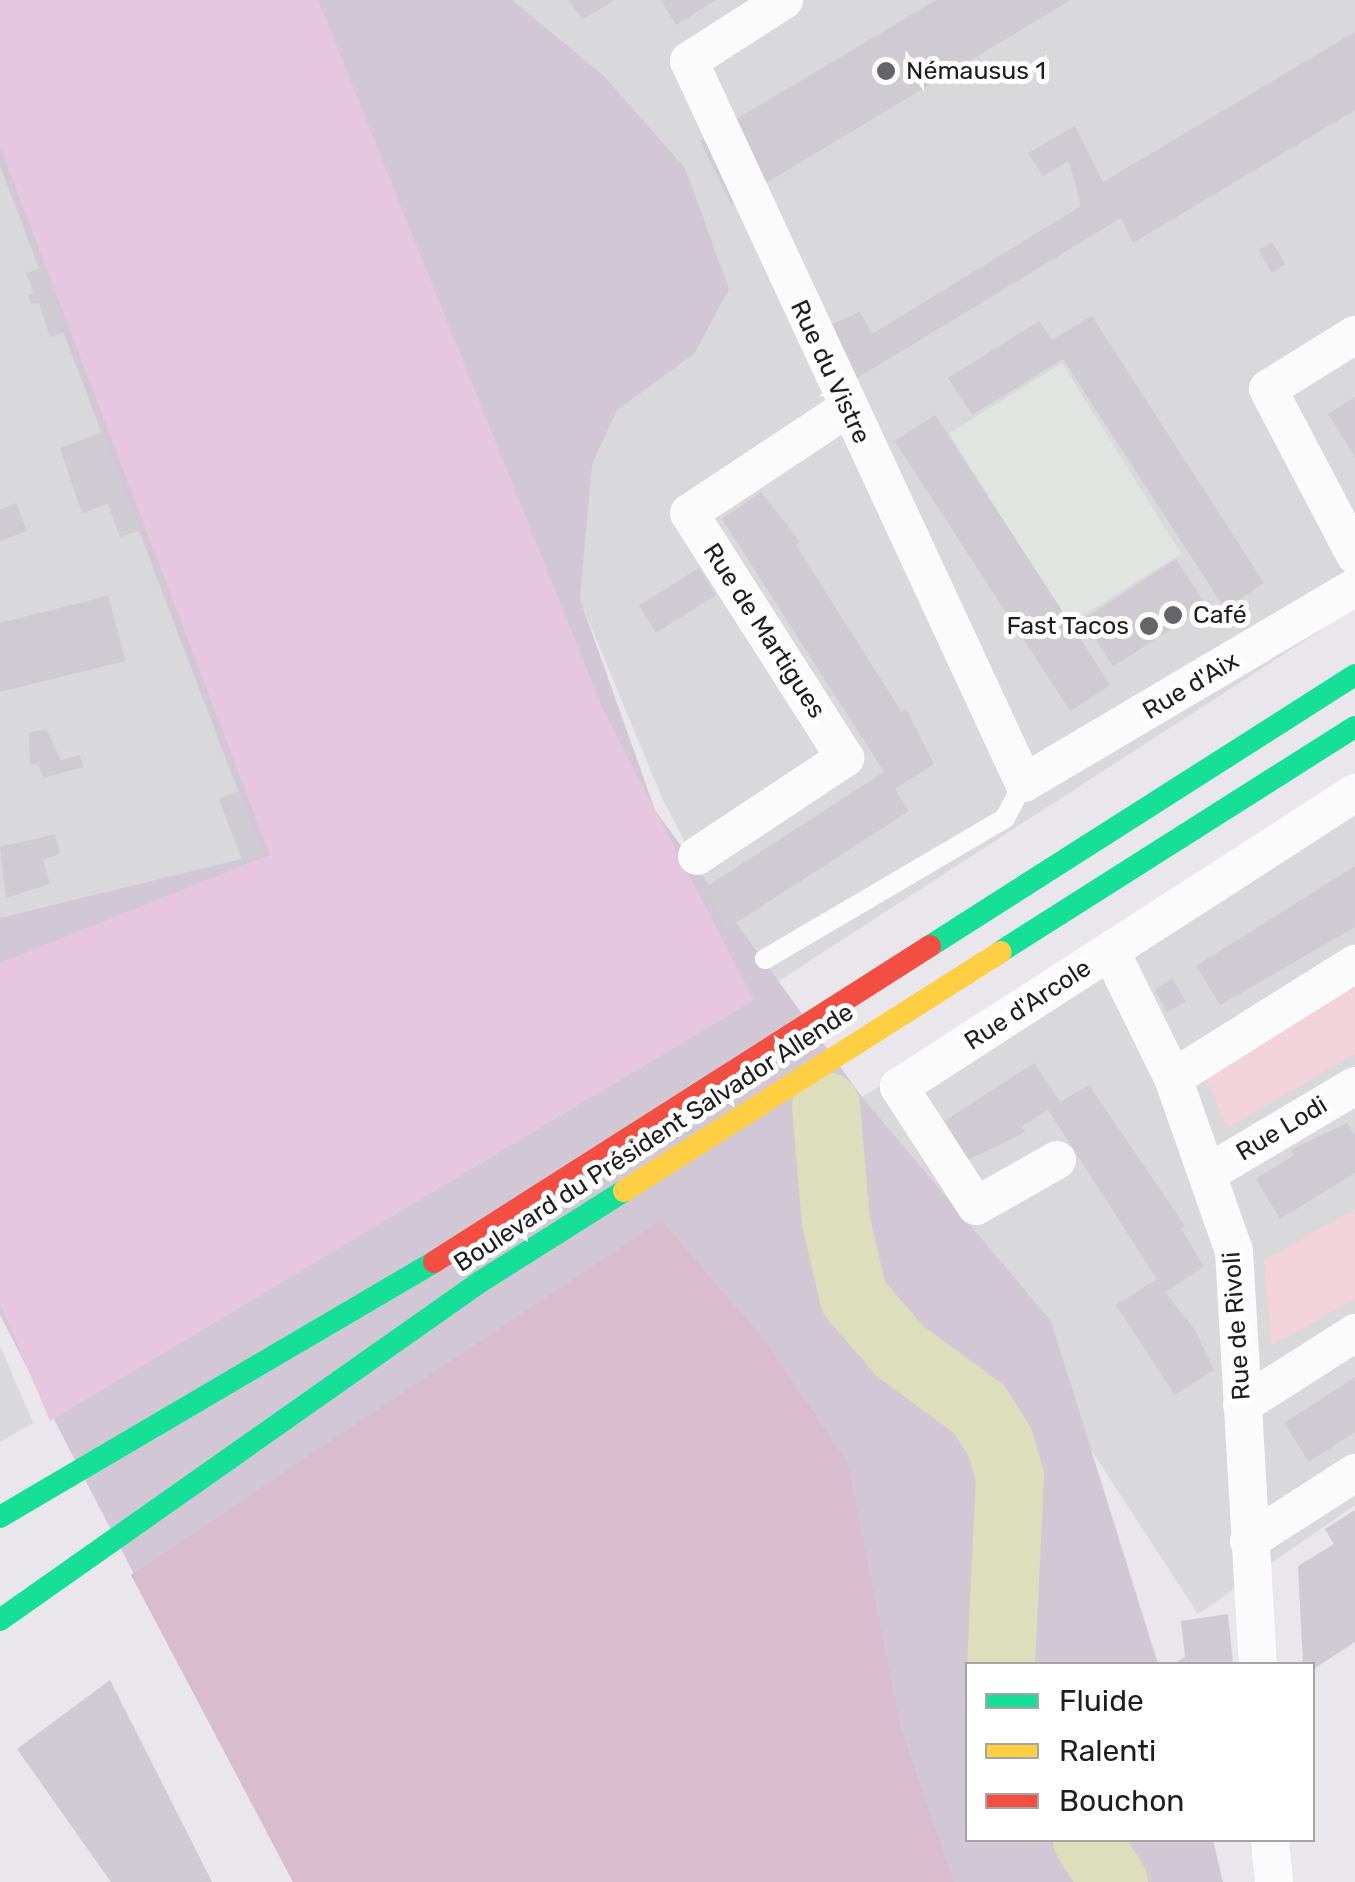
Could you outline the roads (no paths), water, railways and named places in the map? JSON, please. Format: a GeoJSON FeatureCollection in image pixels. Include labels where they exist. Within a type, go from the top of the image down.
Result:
{"type":"FeatureCollection","features":[{"type":"Feature","properties":{"kind":"main road","name":"Boulevard du Président Salvador Allende"},"geometry":{"type":"LineString","coordinates":[[0,1517],[423,1269],[1355,675]]}},
{"type":"Feature","properties":{"kind":"main road","name":"Boulevard du Président Salvador Allende"},"geometry":{"type":"LineString","coordinates":[[0,1620],[480,1282],[874,1028],[1355,728]]}},
{"type":"Feature","properties":{"kind":"main road"},"geometry":{"type":"LineString","coordinates":[[874,1028],[1008,974],[1355,755]]}},
{"type":"Feature","properties":{"kind":"street","name":"Rue du Vistre"},"geometry":{"type":"LineString","coordinates":[[784,0],[689,61],[846,409],[1024,783]]}},
{"type":"Feature","properties":{"kind":"street"},"geometry":{"type":"LineString","coordinates":[[1355,335],[1268,389],[1355,555]]}},
{"type":"Feature","properties":{"kind":"street","name":"Rue de Martigues"},"geometry":{"type":"LineString","coordinates":[[698,856],[845,758],[688,513],[846,409]]}},
{"type":"Feature","properties":{"kind":"street","name":"Rue d'Aix"},"geometry":{"type":"LineString","coordinates":[[1024,783],[1355,587]]}},
{"type":"Feature","properties":{"kind":"street","name":"Rue d'Arcole"},"geometry":{"type":"LineString","coordinates":[[1057,1160],[976,1206],[898,1088],[1355,793]]}},
{"type":"Feature","properties":{"kind":"street","name":"Rue de Rivoli"},"geometry":{"type":"LineString","coordinates":[[1111,952],[1173,1078],[1210,1172],[1234,1251],[1258,1662]]}},
{"type":"Feature","properties":{"kind":"street"},"geometry":{"type":"LineString","coordinates":[[1173,1078],[1355,964]]}},
{"type":"Feature","properties":{"kind":"street","name":"Rue Lodi"},"geometry":{"type":"LineString","coordinates":[[1210,1172],[1355,1086]]}},
{"type":"Feature","properties":{"kind":"street"},"geometry":{"type":"LineString","coordinates":[[1242,1405],[1355,1333]]}},
{"type":"Feature","properties":{"kind":"street"},"geometry":{"type":"LineString","coordinates":[[1250,1541],[1355,1473]]}},
{"type":"Feature","properties":{"kind":"street"},"geometry":{"type":"LineString","coordinates":[[1270,1842],[1274,1882]]}},
{"type":"Feature","properties":{"kind":"lane"},"geometry":{"type":"LineString","coordinates":[[765,958],[1004,818],[1024,783]]}},
{"type":"Feature","properties":{"kind":"waterway"},"geometry":{"type":"LineString","coordinates":[[826,1106],[836,1222],[854,1298],[901,1352],[979,1409],[1000,1442],[1010,1476],[1001,1662]]}},
{"type":"Feature","properties":{"kind":"waterway"},"geometry":{"type":"LineString","coordinates":[[1088,1842],[1114,1882]]}},
{"type":"Feature","properties":{"kind":"place","name":"Némausus 1"},"geometry":{"type":"Point","coordinates":[886,71]}},
{"type":"Feature","properties":{"kind":"place","name":"Café"},"geometry":{"type":"Point","coordinates":[1173,615]}},
{"type":"Feature","properties":{"kind":"place","name":"Fast Tacos"},"geometry":{"type":"Point","coordinates":[1149,626]}}]}
